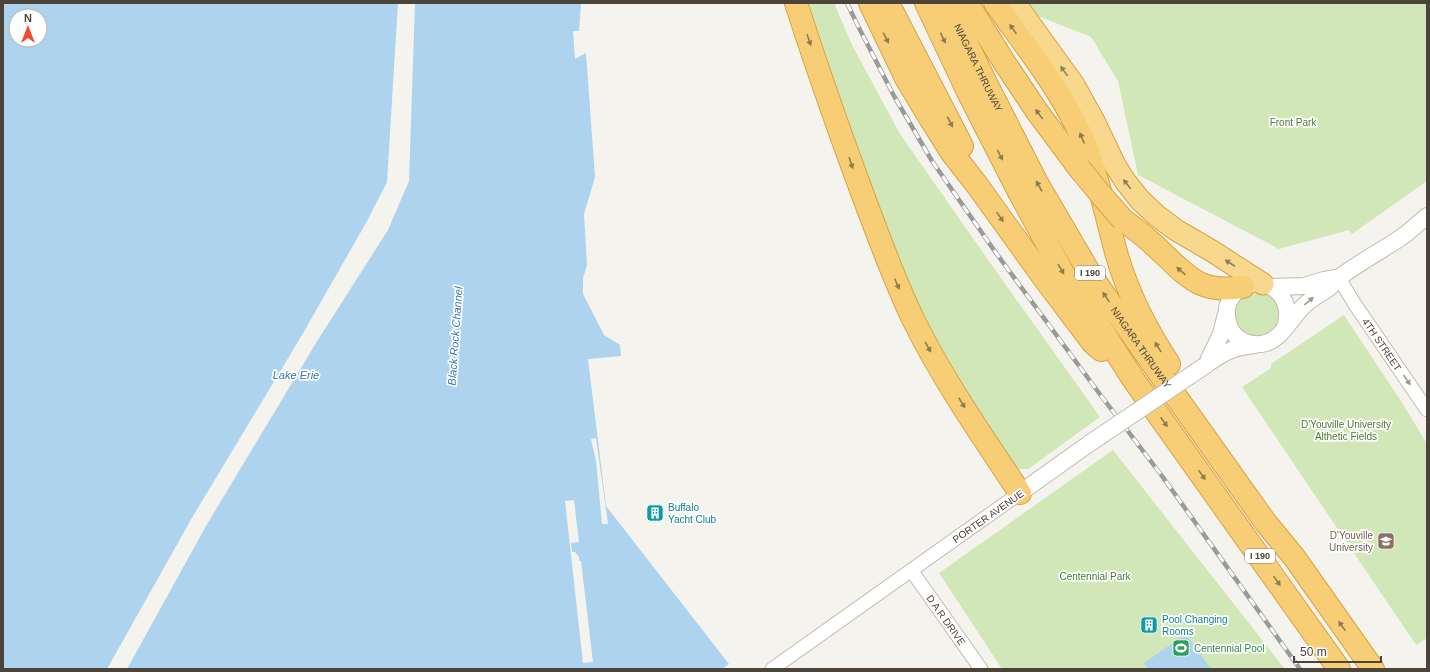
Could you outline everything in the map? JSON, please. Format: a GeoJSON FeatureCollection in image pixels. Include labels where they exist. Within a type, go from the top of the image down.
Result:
{"type":"FeatureCollection","features":[{"type":"Feature","properties":{"kind":"highway"},"geometry":{"type":"LineString","coordinates":[[796,3],[853,167],[897,285],[915,324],[941,370],[1020,493]]}},
{"type":"Feature","properties":{"kind":"highway"},"geometry":{"type":"LineString","coordinates":[[870,3],[906,78],[952,153],[978,185],[1044,278],[1093,343],[1133,379]]}},
{"type":"Feature","properties":{"kind":"highway"},"geometry":{"type":"LineString","coordinates":[[888,3],[961,143],[978,185]]}},
{"type":"Feature","properties":{"kind":"highway","name":"NIAGARA THRUWAY"},"geometry":{"type":"LineString","coordinates":[[926,3],[968,92],[1063,273],[1088,308],[1133,379],[1339,669]]}},
{"type":"Feature","properties":{"kind":"highway","name":"NIAGARA THRUWAY"},"geometry":{"type":"LineString","coordinates":[[947,3],[1030,169],[1058,221],[1092,277],[1266,523],[1294,557],[1373,669]]}},
{"type":"Feature","properties":{"kind":"highway"},"geometry":{"type":"LineString","coordinates":[[968,3],[1036,110],[1079,168],[1123,220],[1153,244],[1182,272],[1204,286],[1221,290],[1259,286]]}},
{"type":"Feature","properties":{"kind":"highway"},"geometry":{"type":"LineString","coordinates":[[995,3],[1059,94],[1077,128],[1088,152],[1096,175],[1116,252],[1135,307],[1173,369],[1277,516],[1294,557]]}},
{"type":"Feature","properties":{"kind":"highway"},"geometry":{"type":"LineString","coordinates":[[1015,3],[1074,85],[1094,120],[1114,165],[1140,200],[1156,215],[1176,230],[1212,251],[1259,286]]}},
{"type":"Feature","properties":{"kind":"street","name":"PORTER AVENUE"},"geometry":{"type":"LineString","coordinates":[[772,669],[1090,443],[1206,365],[1237,347],[1267,343],[1276,338],[1304,306],[1314,297],[1329,288],[1339,278],[1406,234],[1427,216]]}},
{"type":"Feature","properties":{"kind":"street","name":"PORTER AVENUE"},"geometry":{"type":"LineString","coordinates":[[1259,286],[1304,286],[1324,280],[1339,278]]}},
{"type":"Feature","properties":{"kind":"street","name":"4TH STREET"},"geometry":{"type":"LineString","coordinates":[[1339,278],[1354,303],[1427,410]]}},
{"type":"Feature","properties":{"kind":"street"},"geometry":{"type":"LineString","coordinates":[[1206,365],[1221,334],[1229,302],[1235,293],[1259,286],[1280,293],[1285,301],[1288,311],[1284,330]]}},
{"type":"Feature","properties":{"kind":"street"},"geometry":{"type":"LineString","coordinates":[[1227,312],[1228,322],[1235,334],[1246,343],[1256,345]]}},
{"type":"Feature","properties":{"kind":"street","name":"D A R DRIVE"},"geometry":{"type":"LineString","coordinates":[[911,570],[981,669]]}},
{"type":"Feature","properties":{"kind":"green space"},"geometry":{"type":"Polygon","coordinates":[[[808,3],[834,3],[852,45],[900,134],[1100,417],[1028,469],[1019,469],[1016,466],[968,394],[925,318],[893,248],[879,211],[826,61],[808,3]]]}},
{"type":"Feature","properties":{"kind":"green space","name":"Front Park"},"geometry":{"type":"Polygon","coordinates":[[[1028,3],[1427,3],[1427,181],[1352,234],[1349,230],[1279,249],[1138,175],[1118,81],[1091,37],[1038,16],[1028,3]]]}},
{"type":"Feature","properties":{"kind":"green space"},"geometry":{"type":"Polygon","coordinates":[[[1257,290],[1266,292],[1274,297],[1279,305],[1281,314],[1279,323],[1274,331],[1266,336],[1257,338],[1248,336],[1240,331],[1235,323],[1233,314],[1235,305],[1240,297],[1248,292],[1257,290]]]}},
{"type":"Feature","properties":{"kind":"green space","name":"D'Youville University Althetic Fields"},"geometry":{"type":"Polygon","coordinates":[[[1344,315],[1401,401],[1427,444],[1427,638],[1416,645],[1242,387],[1271,368],[1271,364],[1344,315]]]}},
{"type":"Feature","properties":{"kind":"green space","name":"Centennial Park"},"geometry":{"type":"Polygon","coordinates":[[[1113,450],[1285,669],[1002,669],[939,573],[1113,450]]]}},
{"type":"Feature","properties":{"kind":"water","name":"Lake Erie"},"geometry":{"type":"Polygon","coordinates":[[[3,3],[581,3],[579,31],[573,31],[575,59],[586,53],[595,177],[584,214],[587,265],[583,278],[583,294],[604,335],[620,345],[621,356],[588,359],[606,506],[729,664],[722,669],[3,669],[3,3]]]}},
{"type":"Feature","properties":{"kind":"water","name":"Centennial Pool"},"geometry":{"type":"Polygon","coordinates":[[[1186,634],[1211,669],[1148,669],[1144,663],[1186,634]]]}},
{"type":"Feature","properties":{"kind":"pier"},"geometry":{"type":"Polygon","coordinates":[[[398,3],[415,3],[409,181],[388,230],[316,343],[206,526],[127,669],[107,669],[193,516],[302,335],[366,223],[387,182],[398,3]]]}},
{"type":"Feature","properties":{"kind":"pier"},"geometry":{"type":"Polygon","coordinates":[[[596,438],[608,524],[602,524],[596,461],[591,439],[596,438]]]}},
{"type":"Feature","properties":{"kind":"pier"},"geometry":{"type":"Polygon","coordinates":[[[574,500],[579,542],[571,543],[572,552],[575,552],[579,557],[579,561],[581,561],[593,662],[583,663],[565,501],[574,500]]]}},
{"type":"Feature","properties":{"kind":"railway"},"geometry":{"type":"LineString","coordinates":[[847,3],[894,96],[932,161],[996,253],[1162,476],[1300,669]]}},
{"type":"Feature","properties":{"kind":"place","name":"Buffalo Yacht Club"},"geometry":{"type":"Point","coordinates":[655,513]}},
{"type":"Feature","properties":{"kind":"place","name":"D'Youville University"},"geometry":{"type":"Point","coordinates":[1386,541]}},
{"type":"Feature","properties":{"kind":"place","name":"Pool Changing Rooms"},"geometry":{"type":"Point","coordinates":[1149,625]}},
{"type":"Feature","properties":{"kind":"place","name":"Centennial Pool"},"geometry":{"type":"Point","coordinates":[1181,648]}},
{"type":"Feature","properties":{"kind":"water label","name":"Black Rock Channel"},"geometry":{"type":"Point","coordinates":[455,336]}}]}
